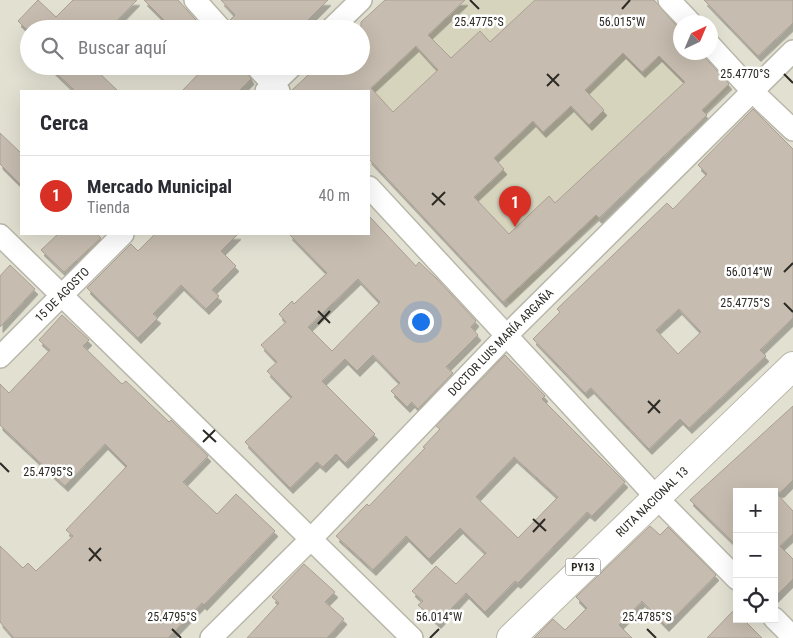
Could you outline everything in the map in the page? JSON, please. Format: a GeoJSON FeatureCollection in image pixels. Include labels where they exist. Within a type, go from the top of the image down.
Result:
{"type":"FeatureCollection","features":[{"type":"Feature","properties":{"kind":"highway","name":"RUTA NACIONAL 13"},"geometry":{"type":"LineString","coordinates":[[511,638],[793,366]]}},
{"type":"Feature","properties":{"kind":"street"},"geometry":{"type":"LineString","coordinates":[[194,0],[213,20]]}},
{"type":"Feature","properties":{"kind":"street"},"geometry":{"type":"LineString","coordinates":[[340,20],[361,0]]}},
{"type":"Feature","properties":{"kind":"street"},"geometry":{"type":"LineString","coordinates":[[669,0],[683,15]]}},
{"type":"Feature","properties":{"kind":"street","name":"DOCTOR LUIS MARÍA ARGAÑA"},"geometry":{"type":"LineString","coordinates":[[210,638],[310,540],[507,335],[793,51]]}},
{"type":"Feature","properties":{"kind":"street"},"geometry":{"type":"LineString","coordinates":[[718,54],[753,92],[793,130]]}},
{"type":"Feature","properties":{"kind":"street"},"geometry":{"type":"LineString","coordinates":[[263,75],[273,89],[285,75]]}},
{"type":"Feature","properties":{"kind":"street"},"geometry":{"type":"LineString","coordinates":[[370,188],[656,497],[736,578]]}},
{"type":"Feature","properties":{"kind":"street","name":"15 DE AGOSTO"},"geometry":{"type":"LineString","coordinates":[[0,357],[122,235]]}},
{"type":"Feature","properties":{"kind":"street"},"geometry":{"type":"LineString","coordinates":[[0,236],[412,638]]}},
{"type":"Feature","properties":{"kind":"street"},"geometry":{"type":"LineString","coordinates":[[778,622],[793,637]]}},
{"type":"Feature","properties":{"kind":"shaded area"},"geometry":{"type":"Polygon","coordinates":[[[387,0],[652,0],[673,23],[673,60],[706,60],[731,87],[511,305],[370,149],[370,90],[316,90],[304,78],[307,75],[370,75],[370,20],[366,20],[387,0]]]}},
{"type":"Feature","properties":{"kind":"building"},"geometry":{"type":"Polygon","coordinates":[[[38,0],[56,17],[73,0],[137,0],[118,20],[20,20],[20,23],[18,21],[38,0]]]}},
{"type":"Feature","properties":{"kind":"building"},"geometry":{"type":"Polygon","coordinates":[[[144,0],[178,0],[196,20],[164,20],[144,0]]]}},
{"type":"Feature","properties":{"kind":"building"},"geometry":{"type":"Polygon","coordinates":[[[221,0],[328,0],[308,20],[230,20],[235,15],[221,0]]]}},
{"type":"Feature","properties":{"kind":"building"},"geometry":{"type":"Polygon","coordinates":[[[385,0],[465,0],[428,35],[451,58],[480,31],[490,42],[535,0],[654,0],[673,22],[673,60],[707,60],[729,84],[702,110],[707,115],[599,218],[596,215],[503,302],[370,160],[370,90],[292,90],[308,75],[370,75],[370,20],[363,20],[385,0]],[[416,46],[371,88],[393,112],[438,70],[416,46]],[[623,53],[585,90],[604,110],[589,125],[571,106],[543,132],[533,121],[494,158],[504,169],[474,197],[509,234],[549,196],[555,203],[685,82],[659,56],[642,72],[623,53]]]}},
{"type":"Feature","properties":{"kind":"building"},"geometry":{"type":"Polygon","coordinates":[[[704,0],[793,0],[793,23],[758,56],[704,0]]]}},
{"type":"Feature","properties":{"kind":"building"},"geometry":{"type":"Polygon","coordinates":[[[58,75],[101,75],[117,90],[74,90],[58,75]]]}},
{"type":"Feature","properties":{"kind":"building"},"geometry":{"type":"Polygon","coordinates":[[[197,75],[249,75],[251,79],[240,90],[183,90],[197,75]]]}},
{"type":"Feature","properties":{"kind":"building"},"geometry":{"type":"Polygon","coordinates":[[[753,109],[793,149],[793,318],[760,350],[766,356],[689,428],[680,419],[649,449],[591,388],[585,393],[533,339],[560,312],[557,309],[667,203],[673,209],[707,174],[698,165],[753,109]],[[679,309],[656,330],[678,354],[701,332],[679,309]]]}},
{"type":"Feature","properties":{"kind":"building"},"geometry":{"type":"Polygon","coordinates":[[[0,133],[20,152],[20,184],[0,164],[0,133]]]}},
{"type":"Feature","properties":{"kind":"building"},"geometry":{"type":"Polygon","coordinates":[[[370,217],[416,266],[419,262],[476,321],[471,327],[478,335],[446,367],[453,373],[418,409],[412,402],[407,407],[391,391],[400,383],[373,355],[357,371],[345,359],[322,381],[375,434],[345,463],[336,454],[323,467],[317,462],[290,488],[245,442],[292,397],[267,371],[277,362],[261,345],[286,322],[279,314],[292,301],[294,304],[327,273],[290,235],[370,235],[370,217]],[[358,279],[308,327],[332,351],[380,302],[358,279]]]}},
{"type":"Feature","properties":{"kind":"building"},"geometry":{"type":"Polygon","coordinates":[[[57,235],[98,235],[101,238],[64,272],[41,250],[57,235]]]}},
{"type":"Feature","properties":{"kind":"building"},"geometry":{"type":"Polygon","coordinates":[[[154,235],[237,235],[221,251],[236,266],[212,290],[219,296],[206,309],[181,285],[153,314],[158,318],[138,338],[87,288],[131,244],[138,251],[154,235]]]}},
{"type":"Feature","properties":{"kind":"building"},"geometry":{"type":"Polygon","coordinates":[[[10,265],[35,289],[0,327],[0,276],[10,265]]]}},
{"type":"Feature","properties":{"kind":"building"},"geometry":{"type":"Polygon","coordinates":[[[62,315],[89,340],[83,346],[122,384],[126,381],[169,422],[171,420],[208,456],[183,482],[217,514],[236,494],[275,531],[204,605],[202,603],[168,638],[14,638],[0,622],[0,546],[23,568],[28,563],[36,571],[73,536],[66,530],[127,466],[105,444],[65,486],[0,425],[0,384],[9,393],[50,350],[39,340],[62,315]]]}},
{"type":"Feature","properties":{"kind":"building"},"geometry":{"type":"Polygon","coordinates":[[[505,355],[545,396],[542,399],[625,482],[592,516],[587,512],[518,583],[515,581],[485,612],[466,593],[438,623],[418,605],[423,601],[412,591],[436,566],[456,584],[486,553],[460,528],[429,559],[406,536],[373,570],[336,536],[367,504],[369,506],[425,448],[423,447],[440,429],[436,426],[505,355]],[[514,457],[476,497],[518,538],[558,497],[514,457]]]}},
{"type":"Feature","properties":{"kind":"building"},"geometry":{"type":"Polygon","coordinates":[[[793,406],[793,480],[781,492],[778,492],[778,488],[733,488],[733,542],[690,500],[793,406]]]}},
{"type":"Feature","properties":{"kind":"building"},"geometry":{"type":"Polygon","coordinates":[[[778,495],[793,511],[793,534],[780,546],[793,559],[793,579],[778,594],[778,495]]]}},
{"type":"Feature","properties":{"kind":"building"},"geometry":{"type":"Polygon","coordinates":[[[650,526],[660,535],[668,527],[716,575],[666,626],[642,601],[619,625],[632,638],[534,638],[553,619],[565,630],[587,608],[576,597],[650,526]]]}},
{"type":"Feature","properties":{"kind":"building"},"geometry":{"type":"Polygon","coordinates":[[[304,564],[335,592],[325,602],[344,619],[327,638],[247,638],[279,603],[272,597],[304,564]]]}},
{"type":"Feature","properties":{"kind":"building"},"geometry":{"type":"Polygon","coordinates":[[[733,611],[733,623],[747,623],[762,638],[707,638],[733,611]]]}},
{"type":"Feature","properties":{"kind":"place","name":"Mercado Municipal"},"geometry":{"type":"Point","coordinates":[515,227]}}]}
